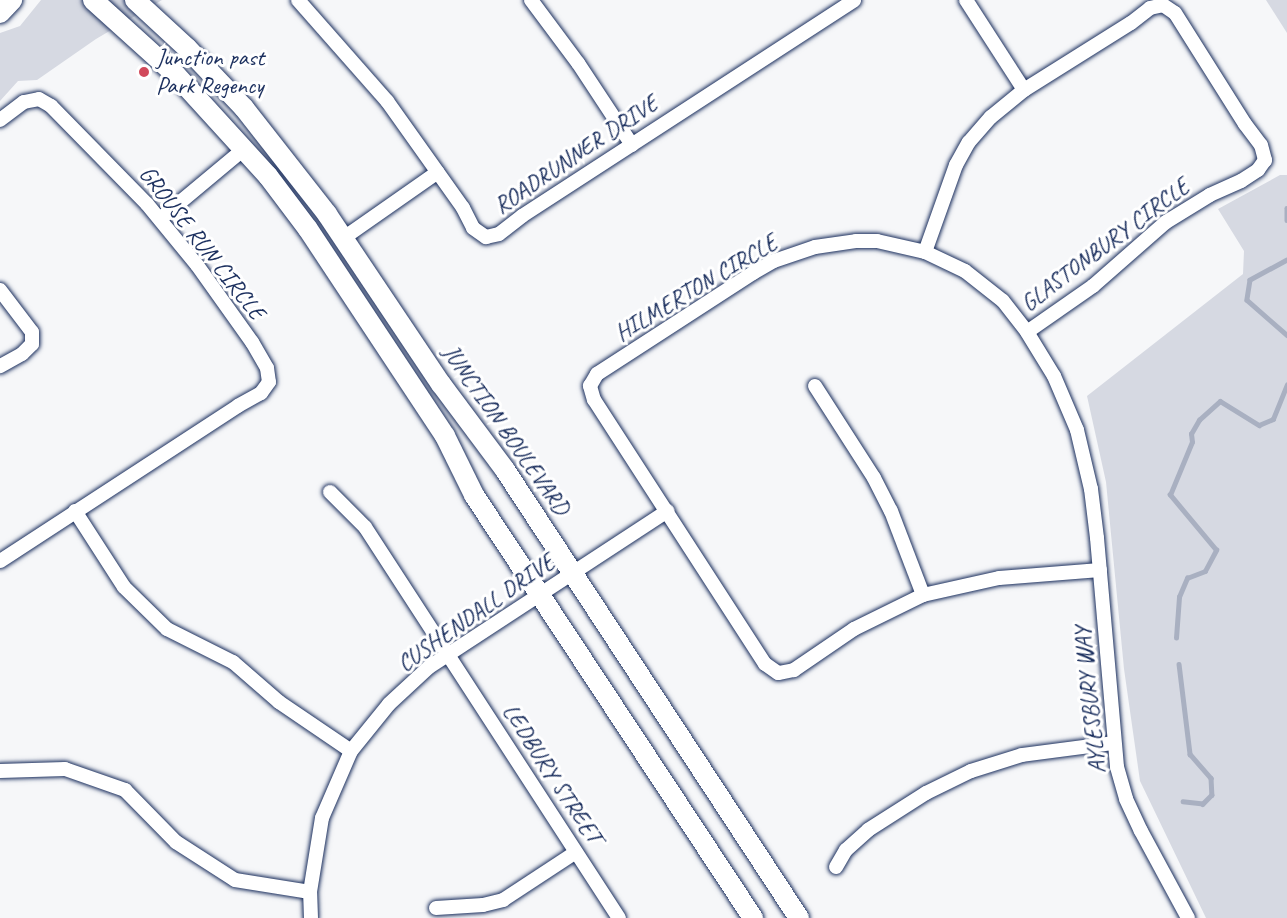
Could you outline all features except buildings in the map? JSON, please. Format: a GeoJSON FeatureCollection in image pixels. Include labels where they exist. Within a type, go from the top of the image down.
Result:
{"type":"FeatureCollection","features":[{"type":"Feature","properties":{"kind":"main road"},"geometry":{"type":"LineString","coordinates":[[0,13],[12,0]]}},
{"type":"Feature","properties":{"kind":"main road"},"geometry":{"type":"LineString","coordinates":[[93,0],[176,75],[244,149],[308,230],[445,436],[474,495],[753,918]]}},
{"type":"Feature","properties":{"kind":"main road","name":"JUNCTION BOULEVARD"},"geometry":{"type":"LineString","coordinates":[[135,0],[187,48],[244,108],[276,145],[345,237],[441,384],[505,470],[799,918]]}},
{"type":"Feature","properties":{"kind":"street","name":"ROADRUNNER DRIVE"},"geometry":{"type":"LineString","coordinates":[[298,0],[387,101],[463,208],[473,228],[486,237],[499,234],[854,0]]}},
{"type":"Feature","properties":{"kind":"street"},"geometry":{"type":"LineString","coordinates":[[531,0],[578,63],[632,145]]}},
{"type":"Feature","properties":{"kind":"street"},"geometry":{"type":"LineString","coordinates":[[966,0],[1024,90]]}},
{"type":"Feature","properties":{"kind":"street","name":"GLASTONBURY CIRCLE"},"geometry":{"type":"LineString","coordinates":[[925,252],[945,191],[969,142],[991,117],[1024,90],[1131,23],[1150,8],[1163,6],[1175,13],[1245,124],[1261,145],[1265,160],[1258,170],[1241,181],[1210,195],[1166,222],[1093,286],[1028,332]]}},
{"type":"Feature","properties":{"kind":"street","name":"GROUSE RUN CIRCLE"},"geometry":{"type":"LineString","coordinates":[[0,120],[24,102],[39,99],[51,106],[160,219],[197,265],[252,342],[267,368],[269,382],[261,393],[0,561]]}},
{"type":"Feature","properties":{"kind":"street"},"geometry":{"type":"LineString","coordinates":[[160,219],[244,149]]}},
{"type":"Feature","properties":{"kind":"street"},"geometry":{"type":"LineString","coordinates":[[345,237],[438,172]]}},
{"type":"Feature","properties":{"kind":"street","name":"HILMERTON CIRCLE"},"geometry":{"type":"LineString","coordinates":[[856,241],[877,242],[925,252],[965,272],[1003,301],[1028,332],[1054,376],[1077,430],[1091,489],[1100,570],[999,578],[923,595],[854,629],[794,670],[778,673],[765,664],[594,400],[590,387],[597,374],[753,273],[793,253],[856,241]]}},
{"type":"Feature","properties":{"kind":"street"},"geometry":{"type":"LineString","coordinates":[[0,290],[32,332],[32,345],[22,354],[0,366]]}},
{"type":"Feature","properties":{"kind":"street"},"geometry":{"type":"LineString","coordinates":[[815,386],[874,478],[891,511],[923,595]]}},
{"type":"Feature","properties":{"kind":"street","name":"LEDBURY STREET"},"geometry":{"type":"LineString","coordinates":[[330,492],[365,527],[619,918]]}},
{"type":"Feature","properties":{"kind":"street"},"geometry":{"type":"LineString","coordinates":[[75,511],[124,587],[167,629],[233,662],[279,702],[351,751]]}},
{"type":"Feature","properties":{"kind":"street","name":"CUSHENDALL DRIVE"},"geometry":{"type":"LineString","coordinates":[[311,918],[310,892],[322,818],[351,751],[389,704],[429,667],[667,511]]}},
{"type":"Feature","properties":{"kind":"street","name":"AYLESBURY WAY"},"geometry":{"type":"LineString","coordinates":[[1100,570],[1113,744],[1126,800],[1188,918]]}},
{"type":"Feature","properties":{"kind":"street"},"geometry":{"type":"LineString","coordinates":[[836,867],[846,850],[868,830],[926,793],[961,776],[1022,755],[1113,744]]}},
{"type":"Feature","properties":{"kind":"street"},"geometry":{"type":"LineString","coordinates":[[0,771],[65,768],[125,790],[176,842],[235,880],[310,892]]}},
{"type":"Feature","properties":{"kind":"street"},"geometry":{"type":"LineString","coordinates":[[436,908],[483,905],[503,900],[576,852]]}},
{"type":"Feature","properties":{"kind":"shaded area"},"geometry":{"type":"Polygon","coordinates":[[[41,0],[162,0],[96,39],[37,80],[18,81],[0,101],[0,33],[20,26],[41,0]]]}},
{"type":"Feature","properties":{"kind":"shaded area"},"geometry":{"type":"Polygon","coordinates":[[[1266,0],[1287,0],[1287,33],[1266,0]]]}},
{"type":"Feature","properties":{"kind":"shaded area"},"geometry":{"type":"Polygon","coordinates":[[[1280,175],[1287,175],[1287,918],[1206,918],[1140,781],[1124,669],[1106,482],[1087,396],[1243,274],[1244,251],[1218,209],[1280,175]]]}},
{"type":"Feature","properties":{"kind":"waterway"},"geometry":{"type":"LineString","coordinates":[[1287,208],[1287,220]]}},
{"type":"Feature","properties":{"kind":"waterway"},"geometry":{"type":"LineString","coordinates":[[1287,260],[1250,280],[1247,300],[1287,335]]}},
{"type":"Feature","properties":{"kind":"waterway"},"geometry":{"type":"LineString","coordinates":[[1176,638],[1179,597],[1187,578],[1205,571],[1216,550],[1170,495],[1192,442],[1191,434],[1199,420],[1220,401],[1259,425],[1273,419],[1287,385]]}},
{"type":"Feature","properties":{"kind":"waterway"},"geometry":{"type":"LineString","coordinates":[[1179,664],[1190,754],[1211,778],[1212,795],[1203,804],[1183,802]]}},
{"type":"Feature","properties":{"kind":"place","name":"Junction past Park Regency"},"geometry":{"type":"Point","coordinates":[144,72]}}]}
